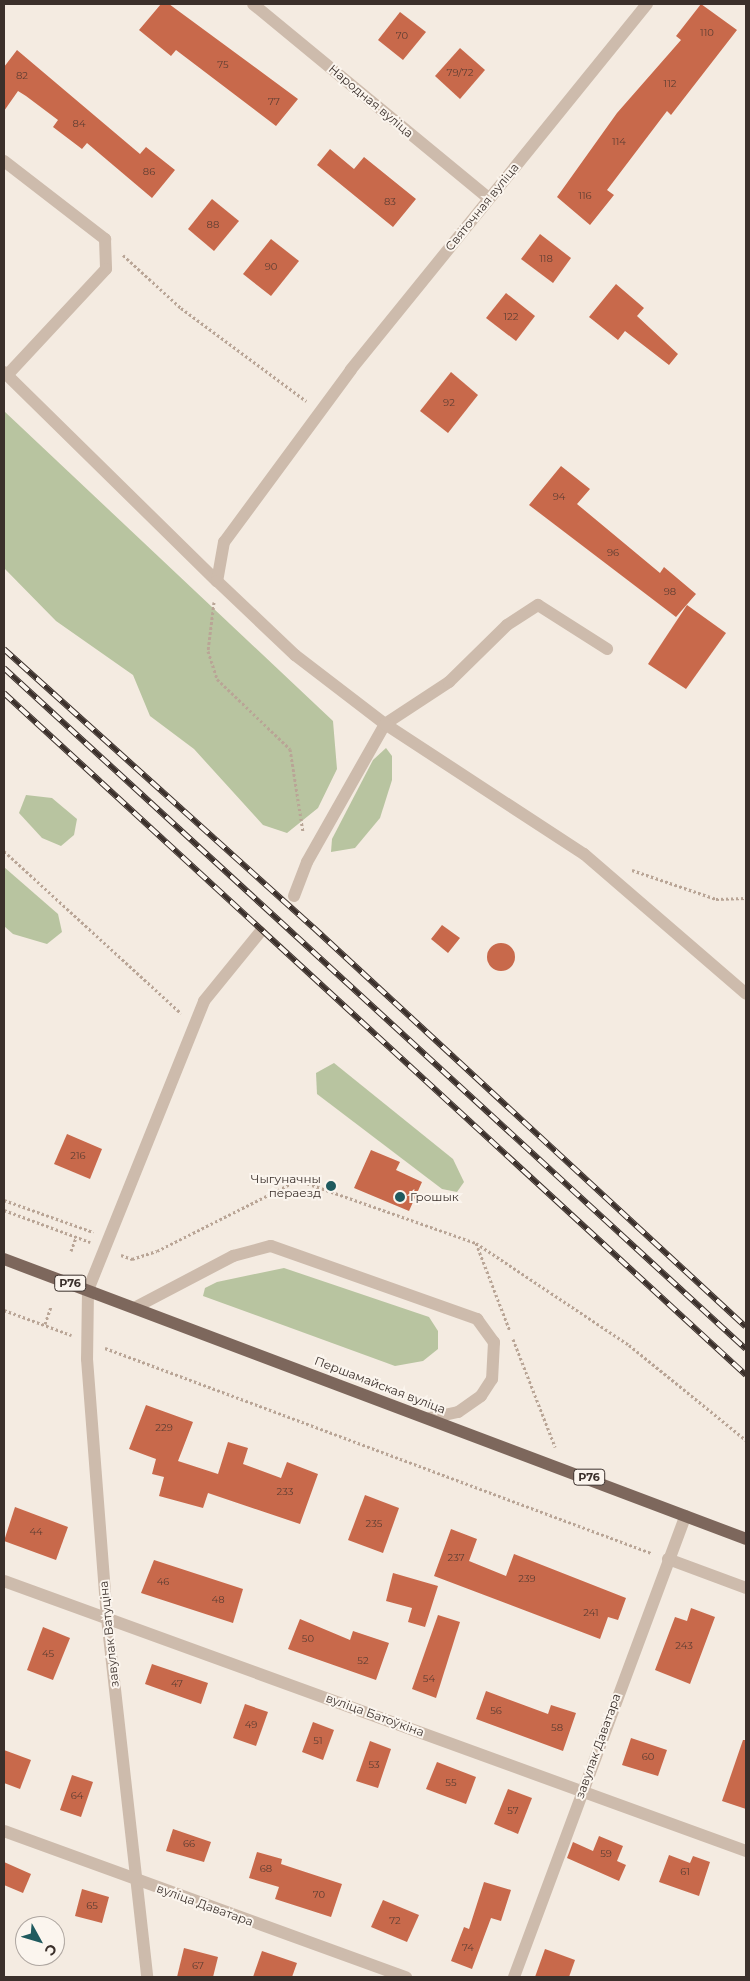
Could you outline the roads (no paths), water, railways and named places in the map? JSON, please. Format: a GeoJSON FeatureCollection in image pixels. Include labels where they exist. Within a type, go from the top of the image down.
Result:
{"type":"FeatureCollection","features":[{"type":"Feature","properties":{"kind":"main road","name":"Першамайская вуліца"},"geometry":{"type":"LineString","coordinates":[[4,1259],[136,1307],[746,1539]]}},
{"type":"Feature","properties":{"kind":"street","name":"Народная вуліца"},"geometry":{"type":"LineString","coordinates":[[253,4],[488,198]]}},
{"type":"Feature","properties":{"kind":"street","name":"Святочная вуліца"},"geometry":{"type":"LineString","coordinates":[[217,580],[224,542],[320,412],[488,198],[647,4]]}},
{"type":"Feature","properties":{"kind":"street"},"geometry":{"type":"LineString","coordinates":[[4,161],[105,239],[106,269],[5,374],[295,655],[385,724],[584,854],[746,994]]}},
{"type":"Feature","properties":{"kind":"street"},"geometry":{"type":"LineString","coordinates":[[294,896],[307,862],[385,724],[449,682],[507,625],[538,605],[607,649]]}},
{"type":"Feature","properties":{"kind":"street"},"geometry":{"type":"LineString","coordinates":[[88,1290],[204,1001],[260,932]]}},
{"type":"Feature","properties":{"kind":"street"},"geometry":{"type":"LineString","coordinates":[[136,1307],[233,1256],[271,1246],[477,1318],[494,1342],[492,1379],[481,1396],[458,1412],[430,1418]]}},
{"type":"Feature","properties":{"kind":"street","name":"завулак Ватуціна"},"geometry":{"type":"LineString","coordinates":[[88,1290],[87,1341],[107,1618],[147,1977]]}},
{"type":"Feature","properties":{"kind":"street","name":"завулак Даватара"},"geometry":{"type":"LineString","coordinates":[[514,1977],[685,1516]]}},
{"type":"Feature","properties":{"kind":"street"},"geometry":{"type":"LineString","coordinates":[[668,1559],[746,1588]]}},
{"type":"Feature","properties":{"kind":"street","name":"вуліца Батоўкіна"},"geometry":{"type":"LineString","coordinates":[[4,1581],[582,1790],[746,1852]]}},
{"type":"Feature","properties":{"kind":"street","name":"вуліца Даватара"},"geometry":{"type":"LineString","coordinates":[[4,1831],[406,1977]]}},
{"type":"Feature","properties":{"kind":"railway"},"geometry":{"type":"LineString","coordinates":[[4,649],[313,927],[746,1327]]}},
{"type":"Feature","properties":{"kind":"railway"},"geometry":{"type":"LineString","coordinates":[[4,668],[746,1349]]}},
{"type":"Feature","properties":{"kind":"railway"},"geometry":{"type":"LineString","coordinates":[[4,693],[746,1375]]}},
{"type":"Feature","properties":{"kind":"place","name":"Чыгуначны пераезд"},"geometry":{"type":"Point","coordinates":[331,1186]}},
{"type":"Feature","properties":{"kind":"place","name":"Грошык"},"geometry":{"type":"Point","coordinates":[400,1197]}}]}
